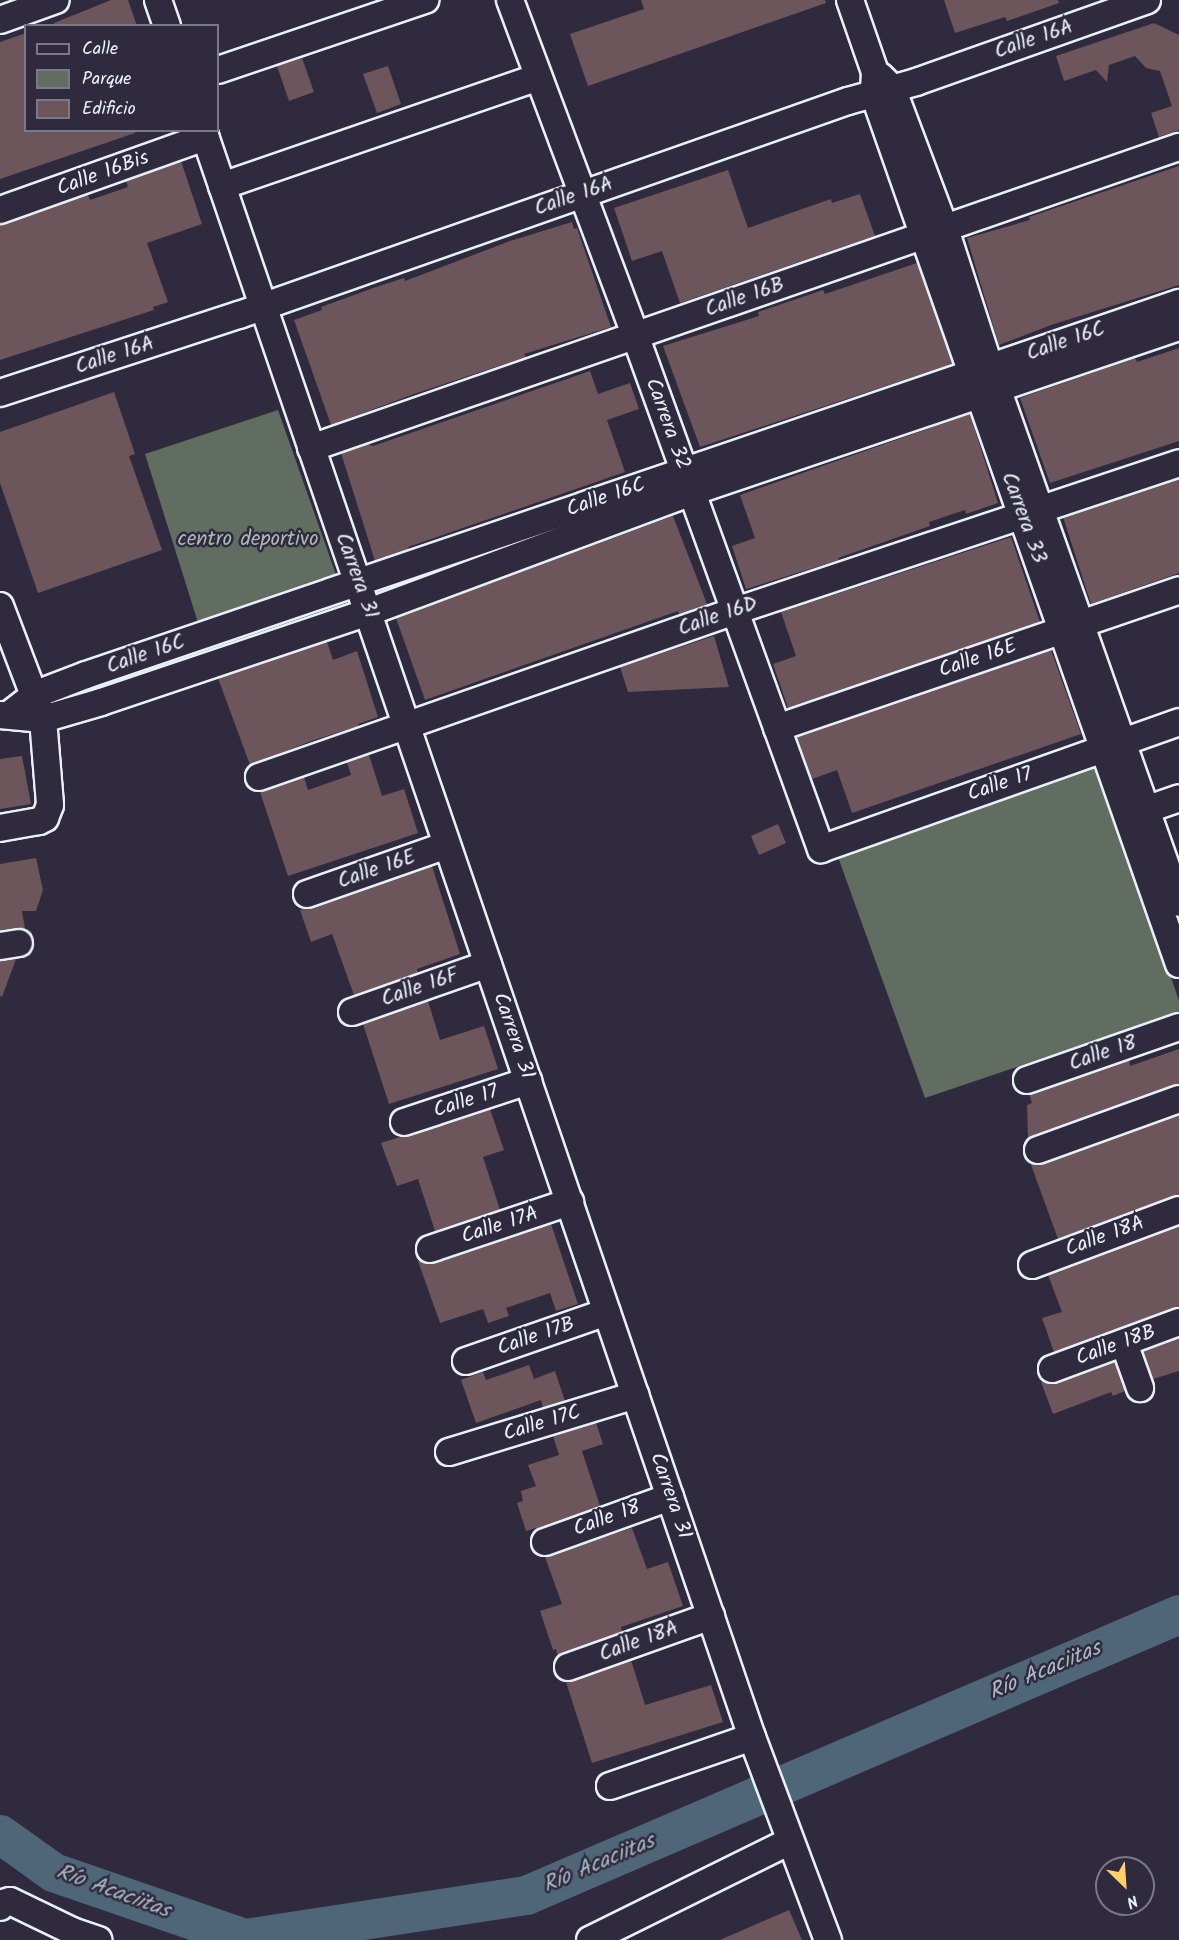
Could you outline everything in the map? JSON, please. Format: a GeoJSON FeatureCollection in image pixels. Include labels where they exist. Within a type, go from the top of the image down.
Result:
{"type":"FeatureCollection","features":[{"type":"Feature","properties":{"kind":"street"},"geometry":{"type":"LineString","coordinates":[[0,20],[56,0]]}},
{"type":"Feature","properties":{"kind":"street"},"geometry":{"type":"LineString","coordinates":[[158,0],[166,24]]}},
{"type":"Feature","properties":{"kind":"street"},"geometry":{"type":"LineString","coordinates":[[219,70],[424,0]]}},
{"type":"Feature","properties":{"kind":"street","name":"Carrera 32"},"geometry":{"type":"LineString","coordinates":[[510,0],[635,335],[820,849]]}},
{"type":"Feature","properties":{"kind":"street","name":"Carrera 33"},"geometry":{"type":"LineString","coordinates":[[850,0],[935,232],[1072,627],[1112,745],[1179,964]]}},
{"type":"Feature","properties":{"kind":"street","name":"Calle 16A"},"geometry":{"type":"LineString","coordinates":[[0,393],[582,195],[880,84],[916,82],[1147,0]]}},
{"type":"Feature","properties":{"kind":"street"},"geometry":{"type":"LineString","coordinates":[[222,186],[538,77]]}},
{"type":"Feature","properties":{"kind":"street","name":"Carrera 31"},"geometry":{"type":"LineString","coordinates":[[204,134],[711,1616],[756,1746],[828,1940]]}},
{"type":"Feature","properties":{"kind":"street","name":"Calle 16Bis"},"geometry":{"type":"LineString","coordinates":[[0,210],[204,134]]}},
{"type":"Feature","properties":{"kind":"street","name":"Calle 16B"},"geometry":{"type":"LineString","coordinates":[[311,448],[1179,147]]}},
{"type":"Feature","properties":{"kind":"street","name":"Calle 16C"},"geometry":{"type":"LineString","coordinates":[[5,714],[34,695],[356,583],[688,482],[985,381],[1179,303]]}},
{"type":"Feature","properties":{"kind":"street","name":"Calle 16C"},"geometry":{"type":"LineString","coordinates":[[985,381],[1179,327]]}},
{"type":"Feature","properties":{"kind":"street","name":"Calle 16D"},"geometry":{"type":"LineString","coordinates":[[259,777],[735,611],[1179,463]]}},
{"type":"Feature","properties":{"kind":"street","name":"Calle 16C"},"geometry":{"type":"LineString","coordinates":[[43,719],[369,612],[688,482]]}},
{"type":"Feature","properties":{"kind":"street","name":"Calle 16E"},"geometry":{"type":"LineString","coordinates":[[777,728],[1179,590]]}},
{"type":"Feature","properties":{"kind":"street"},"geometry":{"type":"LineString","coordinates":[[0,606],[43,719],[50,794],[50,805],[45,818],[0,828]]}},
{"type":"Feature","properties":{"kind":"street"},"geometry":{"type":"LineString","coordinates":[[5,714],[43,719]]}},
{"type":"Feature","properties":{"kind":"street","name":"Calle 17"},"geometry":{"type":"LineString","coordinates":[[820,849],[1179,722]]}},
{"type":"Feature","properties":{"kind":"street","name":"Carrera 33"},"geometry":{"type":"LineString","coordinates":[[1112,745],[1145,810],[1179,903]]}},
{"type":"Feature","properties":{"kind":"street"},"geometry":{"type":"LineString","coordinates":[[1145,810],[1179,798]]}},
{"type":"Feature","properties":{"kind":"street","name":"Calle 16E"},"geometry":{"type":"LineString","coordinates":[[307,894],[447,845]]}},
{"type":"Feature","properties":{"kind":"street","name":"Calle 16F"},"geometry":{"type":"LineString","coordinates":[[352,1012],[488,964]]}},
{"type":"Feature","properties":{"kind":"street","name":"Calle 18"},"geometry":{"type":"LineString","coordinates":[[1027,1080],[1179,1027]]}},
{"type":"Feature","properties":{"kind":"street","name":"Calle 17"},"geometry":{"type":"LineString","coordinates":[[404,1122],[528,1081]]}},
{"type":"Feature","properties":{"kind":"street"},"geometry":{"type":"LineString","coordinates":[[1038,1150],[1179,1099]]}},
{"type":"Feature","properties":{"kind":"street","name":"Calle 17A"},"geometry":{"type":"LineString","coordinates":[[430,1249],[570,1202]]}},
{"type":"Feature","properties":{"kind":"street","name":"Calle 18A"},"geometry":{"type":"LineString","coordinates":[[1032,1264],[1179,1210]]}},
{"type":"Feature","properties":{"kind":"street","name":"Calle 17B"},"geometry":{"type":"LineString","coordinates":[[466,1362],[607,1312]]}},
{"type":"Feature","properties":{"kind":"street","name":"Calle 18B"},"geometry":{"type":"LineString","coordinates":[[1052,1369],[1179,1322]]}},
{"type":"Feature","properties":{"kind":"street"},"geometry":{"type":"LineString","coordinates":[[1124,1342],[1140,1388]]}},
{"type":"Feature","properties":{"kind":"street","name":"Calle 17C"},"geometry":{"type":"LineString","coordinates":[[449,1452],[636,1395]]}},
{"type":"Feature","properties":{"kind":"street","name":"Calle 18"},"geometry":{"type":"LineString","coordinates":[[544,1542],[670,1497]]}},
{"type":"Feature","properties":{"kind":"street","name":"Calle 18A"},"geometry":{"type":"LineString","coordinates":[[567,1667],[711,1616]]}},
{"type":"Feature","properties":{"kind":"street"},"geometry":{"type":"LineString","coordinates":[[610,1786],[756,1746]]}},
{"type":"Feature","properties":{"kind":"street"},"geometry":{"type":"LineString","coordinates":[[590,1940],[789,1836]]}},
{"type":"Feature","properties":{"kind":"street"},"geometry":{"type":"LineString","coordinates":[[0,1907],[3,1903],[10,1901],[72,1931],[98,1940]]}},
{"type":"Feature","properties":{"kind":"green space","name":"centro deportivo"},"geometry":{"type":"Polygon","coordinates":[[[278,410],[340,586],[201,632],[145,454],[278,410]]]}},
{"type":"Feature","properties":{"kind":"green space"},"geometry":{"type":"Polygon","coordinates":[[[1098,762],[1179,1001],[1179,1012],[925,1098],[838,857],[1098,762]]]}},
{"type":"Feature","properties":{"kind":"building"},"geometry":{"type":"Polygon","coordinates":[[[111,0],[128,0],[136,24],[54,24],[111,0]]]}},
{"type":"Feature","properties":{"kind":"building"},"geometry":{"type":"Polygon","coordinates":[[[641,0],[825,0],[826,3],[588,86],[570,34],[644,9],[641,0]]]}},
{"type":"Feature","properties":{"kind":"building"},"geometry":{"type":"Polygon","coordinates":[[[944,0],[1058,0],[1059,3],[1007,21],[1005,17],[955,33],[944,0]]]}},
{"type":"Feature","properties":{"kind":"building"},"geometry":{"type":"Polygon","coordinates":[[[1154,23],[1179,35],[1179,130],[1159,137],[1151,113],[1172,106],[1160,71],[1146,68],[1135,56],[1109,65],[1107,82],[1096,70],[1064,81],[1056,56],[1154,23]]]}},
{"type":"Feature","properties":{"kind":"building"},"geometry":{"type":"Polygon","coordinates":[[[24,34],[24,132],[135,133],[0,179],[0,42],[24,34]]]}},
{"type":"Feature","properties":{"kind":"building"},"geometry":{"type":"Polygon","coordinates":[[[302,58],[314,92],[289,101],[277,66],[302,58]]]}},
{"type":"Feature","properties":{"kind":"building"},"geometry":{"type":"Polygon","coordinates":[[[388,66],[401,104],[377,113],[363,74],[388,66]]]}},
{"type":"Feature","properties":{"kind":"building"},"geometry":{"type":"Polygon","coordinates":[[[181,161],[202,224],[147,243],[168,302],[153,307],[154,310],[0,360],[0,225],[88,195],[90,200],[128,187],[126,181],[181,161]]]}},
{"type":"Feature","properties":{"kind":"building"},"geometry":{"type":"Polygon","coordinates":[[[1179,166],[1179,285],[1051,325],[999,345],[967,238],[1030,220],[1029,217],[1179,166]]]}},
{"type":"Feature","properties":{"kind":"building"},"geometry":{"type":"Polygon","coordinates":[[[728,170],[748,228],[831,199],[832,203],[860,194],[875,236],[680,303],[662,251],[632,261],[614,208],[728,170]]]}},
{"type":"Feature","properties":{"kind":"building"},"geometry":{"type":"Polygon","coordinates":[[[572,222],[574,229],[577,228],[611,327],[524,354],[526,357],[414,394],[331,425],[294,320],[322,310],[321,307],[376,287],[404,278],[405,281],[510,241],[572,222]]]}},
{"type":"Feature","properties":{"kind":"building"},"geometry":{"type":"Polygon","coordinates":[[[917,263],[953,364],[700,447],[663,346],[759,316],[758,312],[823,290],[825,294],[917,263]]]}},
{"type":"Feature","properties":{"kind":"building"},"geometry":{"type":"Polygon","coordinates":[[[1179,348],[1179,441],[1050,483],[1020,398],[1135,358],[1137,362],[1179,348]]]}},
{"type":"Feature","properties":{"kind":"building"},"geometry":{"type":"Polygon","coordinates":[[[590,371],[598,394],[630,383],[639,409],[607,420],[625,472],[408,547],[409,549],[375,561],[341,453],[368,444],[373,446],[590,371]]]}},
{"type":"Feature","properties":{"kind":"building"},"geometry":{"type":"Polygon","coordinates":[[[114,392],[135,454],[129,456],[162,550],[38,593],[0,483],[0,432],[114,392]]]}},
{"type":"Feature","properties":{"kind":"building"},"geometry":{"type":"Polygon","coordinates":[[[970,414],[998,503],[966,514],[965,510],[929,522],[930,526],[838,558],[839,560],[746,589],[732,546],[755,538],[740,495],[970,414]]]}},
{"type":"Feature","properties":{"kind":"building"},"geometry":{"type":"Polygon","coordinates":[[[1179,479],[1179,573],[1091,604],[1063,517],[1179,479]]]}},
{"type":"Feature","properties":{"kind":"building"},"geometry":{"type":"Polygon","coordinates":[[[673,516],[707,604],[679,614],[678,611],[425,700],[396,618],[673,516]]]}},
{"type":"Feature","properties":{"kind":"building"},"geometry":{"type":"Polygon","coordinates":[[[1011,537],[1040,622],[788,708],[773,664],[796,656],[781,612],[1011,537]]]}},
{"type":"Feature","properties":{"kind":"building"},"geometry":{"type":"Polygon","coordinates":[[[714,636],[729,687],[628,692],[620,667],[714,636]]]}},
{"type":"Feature","properties":{"kind":"building"},"geometry":{"type":"Polygon","coordinates":[[[327,642],[333,660],[357,651],[378,717],[250,765],[218,678],[327,642]]]}},
{"type":"Feature","properties":{"kind":"building"},"geometry":{"type":"Polygon","coordinates":[[[1051,650],[1081,734],[852,813],[837,770],[812,779],[797,737],[1051,650]]]}},
{"type":"Feature","properties":{"kind":"building"},"geometry":{"type":"Polygon","coordinates":[[[369,755],[382,796],[404,789],[418,833],[288,876],[260,792],[304,777],[308,790],[351,775],[347,762],[369,755]]]}},
{"type":"Feature","properties":{"kind":"building"},"geometry":{"type":"Polygon","coordinates":[[[22,756],[31,804],[0,809],[0,759],[22,756]]]}},
{"type":"Feature","properties":{"kind":"building"},"geometry":{"type":"Polygon","coordinates":[[[778,824],[786,843],[759,855],[751,836],[778,824]]]}},
{"type":"Feature","properties":{"kind":"building"},"geometry":{"type":"Polygon","coordinates":[[[36,858],[43,890],[36,911],[22,911],[25,929],[0,931],[0,864],[36,858]]]}},
{"type":"Feature","properties":{"kind":"building"},"geometry":{"type":"Polygon","coordinates":[[[432,866],[460,954],[417,969],[418,973],[354,995],[332,934],[311,942],[300,910],[432,866]]]}},
{"type":"Feature","properties":{"kind":"building"},"geometry":{"type":"Polygon","coordinates":[[[16,959],[2,997],[0,996],[0,961],[16,959]]]}},
{"type":"Feature","properties":{"kind":"building"},"geometry":{"type":"Polygon","coordinates":[[[428,1001],[440,1040],[484,1026],[498,1069],[389,1104],[363,1024],[428,1001]]]}},
{"type":"Feature","properties":{"kind":"building"},"geometry":{"type":"Polygon","coordinates":[[[1179,1049],[1179,1084],[1028,1139],[1027,1105],[1032,1103],[1029,1094],[1129,1060],[1130,1066],[1179,1049]]]}},
{"type":"Feature","properties":{"kind":"building"},"geometry":{"type":"Polygon","coordinates":[[[490,1109],[504,1150],[483,1157],[500,1210],[435,1231],[418,1179],[397,1186],[381,1143],[490,1109]]]}},
{"type":"Feature","properties":{"kind":"building"},"geometry":{"type":"Polygon","coordinates":[[[1179,1115],[1179,1195],[1058,1239],[1030,1162],[1043,1164],[1179,1115]]]}},
{"type":"Feature","properties":{"kind":"building"},"geometry":{"type":"Polygon","coordinates":[[[551,1224],[578,1304],[556,1311],[550,1293],[506,1308],[509,1316],[488,1323],[483,1309],[440,1323],[418,1261],[435,1263],[551,1224]]]}},
{"type":"Feature","properties":{"kind":"building"},"geometry":{"type":"Polygon","coordinates":[[[1179,1226],[1179,1307],[1054,1352],[1042,1318],[1062,1312],[1048,1275],[1179,1226]]]}},
{"type":"Feature","properties":{"kind":"building"},"geometry":{"type":"Polygon","coordinates":[[[1179,1338],[1179,1371],[1153,1379],[1143,1351],[1179,1338]]]}},
{"type":"Feature","properties":{"kind":"building"},"geometry":{"type":"Polygon","coordinates":[[[1115,1362],[1125,1391],[1113,1396],[1111,1392],[1053,1414],[1041,1382],[1057,1383],[1115,1362]]]}},
{"type":"Feature","properties":{"kind":"building"},"geometry":{"type":"Polygon","coordinates":[[[529,1365],[534,1379],[555,1371],[565,1401],[543,1408],[541,1400],[476,1423],[461,1380],[483,1372],[486,1380],[529,1365]]]}},
{"type":"Feature","properties":{"kind":"building"},"geometry":{"type":"Polygon","coordinates":[[[596,1423],[603,1444],[582,1451],[600,1506],[536,1530],[536,1528],[526,1531],[517,1503],[523,1501],[521,1491],[536,1486],[528,1465],[559,1455],[553,1436],[596,1423]]]}},
{"type":"Feature","properties":{"kind":"building"},"geometry":{"type":"Polygon","coordinates":[[[632,1528],[647,1569],[668,1562],[683,1606],[621,1627],[622,1632],[558,1656],[556,1649],[553,1650],[540,1611],[562,1604],[545,1557],[632,1528]]]}},
{"type":"Feature","properties":{"kind":"building"},"geometry":{"type":"Polygon","coordinates":[[[631,1660],[645,1705],[711,1685],[723,1722],[592,1763],[566,1682],[631,1660]]]}},
{"type":"Feature","properties":{"kind":"building"},"geometry":{"type":"Polygon","coordinates":[[[789,1910],[802,1940],[720,1940],[789,1910]]]}},
{"type":"Feature","properties":{"kind":"waterway","name":"Río Acaciitas"},"geometry":{"type":"LineString","coordinates":[[0,1834],[53,1872],[245,1938],[526,1895],[1179,1614]]}}]}
